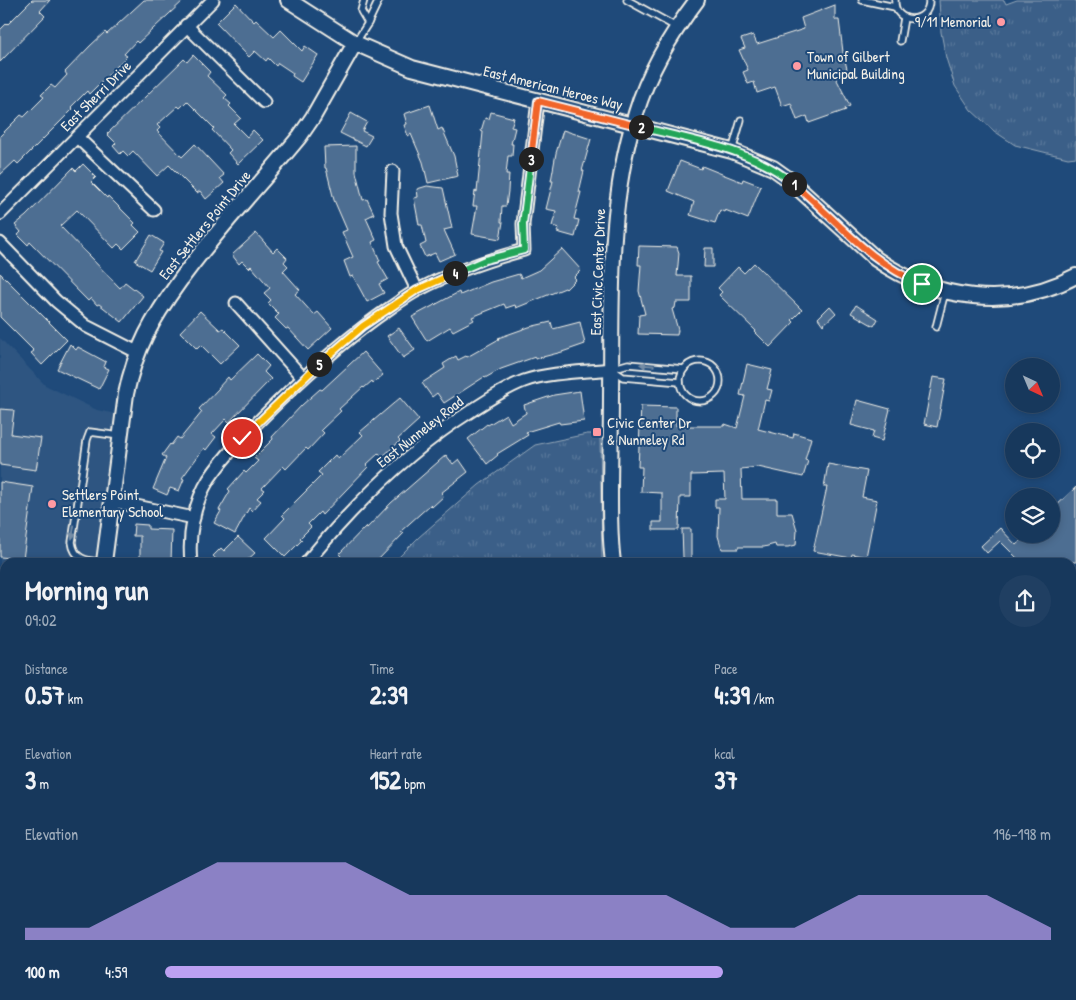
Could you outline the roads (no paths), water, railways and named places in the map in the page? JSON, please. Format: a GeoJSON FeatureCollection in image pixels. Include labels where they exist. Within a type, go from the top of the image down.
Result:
{"type":"FeatureCollection","features":[{"type":"Feature","properties":{"kind":"street","name":"East Sherri Drive"},"geometry":{"type":"LineString","coordinates":[[0,214],[186,25],[213,0]]}},
{"type":"Feature","properties":{"kind":"street","name":"East American Heroes Way"},"geometry":{"type":"LineString","coordinates":[[288,0],[355,43],[412,68],[732,151],[773,168],[787,178],[861,246],[892,270],[922,284],[974,297],[1003,298],[1047,289],[1076,276]]}},
{"type":"Feature","properties":{"kind":"street","name":"East Civic Center Drive"},"geometry":{"type":"LineString","coordinates":[[613,558],[610,537],[613,237],[620,182],[632,125],[647,85],[678,28],[697,0]]}},
{"type":"Feature","properties":{"kind":"street"},"geometry":{"type":"LineString","coordinates":[[186,25],[264,102]]}},
{"type":"Feature","properties":{"kind":"street","name":"East Settlers Point Drive"},"geometry":{"type":"LineString","coordinates":[[103,558],[129,377],[137,352],[151,323],[203,248],[300,136],[355,43]]}},
{"type":"Feature","properties":{"kind":"street"},"geometry":{"type":"LineString","coordinates":[[191,558],[189,544],[194,518],[199,500],[209,480],[242,438],[303,378],[363,326],[417,290],[485,260],[524,250],[523,224],[538,101]]}},
{"type":"Feature","properties":{"kind":"street"},"geometry":{"type":"LineString","coordinates":[[77,137],[154,210]]}},
{"type":"Feature","properties":{"kind":"street"},"geometry":{"type":"LineString","coordinates":[[393,171],[391,213],[396,246],[417,290]]}},
{"type":"Feature","properties":{"kind":"street"},"geometry":{"type":"LineString","coordinates":[[0,243],[56,301],[86,326],[137,352]]}},
{"type":"Feature","properties":{"kind":"street"},"geometry":{"type":"LineString","coordinates":[[236,303],[303,378]]}},
{"type":"Feature","properties":{"kind":"street","name":"East Nunneley Road"},"geometry":{"type":"LineString","coordinates":[[310,558],[331,533],[375,487],[447,426],[492,397],[525,381],[557,375],[611,369]]}},
{"type":"Feature","properties":{"kind":"street"},"geometry":{"type":"LineString","coordinates":[[112,500],[194,518]]}},
{"type":"Feature","properties":{"kind":"lane"},"geometry":{"type":"LineString","coordinates":[[364,0],[361,11],[368,24]]}},
{"type":"Feature","properties":{"kind":"lane"},"geometry":{"type":"LineString","coordinates":[[355,43],[368,24],[379,0]]}},
{"type":"Feature","properties":{"kind":"lane"},"geometry":{"type":"LineString","coordinates":[[627,0],[678,28]]}},
{"type":"Feature","properties":{"kind":"lane"},"geometry":{"type":"LineString","coordinates":[[862,0],[895,3],[899,14],[904,18],[910,19],[920,17],[928,9],[929,0]]}},
{"type":"Feature","properties":{"kind":"lane"},"geometry":{"type":"LineString","coordinates":[[900,40],[904,18]]}},
{"type":"Feature","properties":{"kind":"lane"},"geometry":{"type":"LineString","coordinates":[[732,151],[741,120]]}},
{"type":"Feature","properties":{"kind":"lane"},"geometry":{"type":"LineString","coordinates":[[936,327],[945,291]]}},
{"type":"Feature","properties":{"kind":"lane"},"geometry":{"type":"LineString","coordinates":[[695,361],[708,362],[713,365],[720,376],[718,389],[710,398],[697,400],[685,394],[680,382],[684,369],[695,361]]}},
{"type":"Feature","properties":{"kind":"lane"},"geometry":{"type":"LineString","coordinates":[[611,369],[628,364],[684,369]]}},
{"type":"Feature","properties":{"kind":"lane"},"geometry":{"type":"LineString","coordinates":[[611,369],[624,377],[680,382]]}},
{"type":"Feature","properties":{"kind":"lane"},"geometry":{"type":"LineString","coordinates":[[81,558],[73,550],[72,542],[90,432],[120,436]]}},
{"type":"Feature","properties":{"kind":"place","name":"9/11 Memorial"},"geometry":{"type":"Point","coordinates":[1001,22]}},
{"type":"Feature","properties":{"kind":"place","name":"Town of Gilbert Municipal Building"},"geometry":{"type":"Point","coordinates":[797,66]}},
{"type":"Feature","properties":{"kind":"place","name":"Civic Center Dr & Nunneley Rd"},"geometry":{"type":"Point","coordinates":[597,432]}},
{"type":"Feature","properties":{"kind":"place","name":"Settlers Point Elementary School"},"geometry":{"type":"Point","coordinates":[52,504]}}]}
